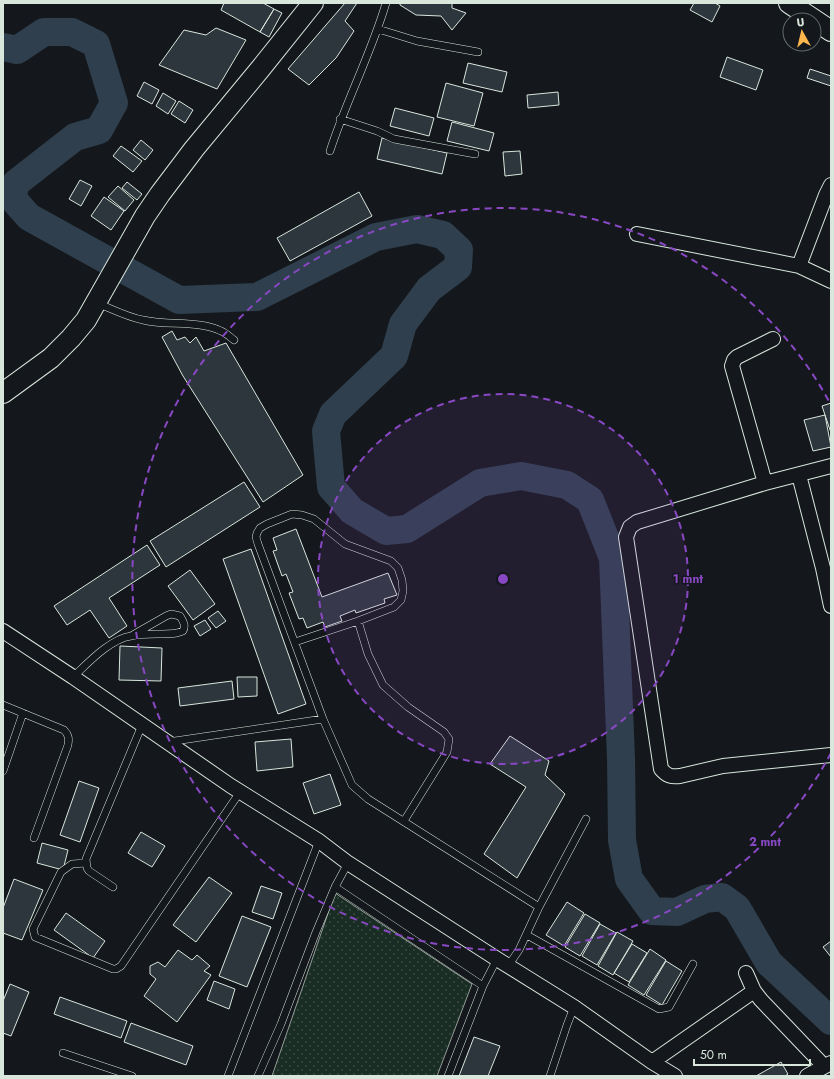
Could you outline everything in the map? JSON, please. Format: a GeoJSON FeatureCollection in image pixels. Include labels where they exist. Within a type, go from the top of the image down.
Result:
{"type":"FeatureCollection","features":[{"type":"Feature","properties":{"kind":"street"},"geometry":{"type":"LineString","coordinates":[[3,393],[51,358],[86,320],[145,216],[160,194],[194,149],[313,3]]}},
{"type":"Feature","properties":{"kind":"street"},"geometry":{"type":"LineString","coordinates":[[789,3],[831,31]]}},
{"type":"Feature","properties":{"kind":"street"},"geometry":{"type":"LineString","coordinates":[[799,266],[826,194],[831,186]]}},
{"type":"Feature","properties":{"kind":"street"},"geometry":{"type":"LineString","coordinates":[[637,234],[799,266],[831,281]]}},
{"type":"Feature","properties":{"kind":"street"},"geometry":{"type":"LineString","coordinates":[[765,483],[732,366],[737,357],[772,339]]}},
{"type":"Feature","properties":{"kind":"street"},"geometry":{"type":"LineString","coordinates":[[831,466],[765,483],[637,522],[627,531],[626,537],[661,769],[665,774],[672,776],[724,766],[831,755]]}},
{"type":"Feature","properties":{"kind":"street"},"geometry":{"type":"LineString","coordinates":[[799,475],[823,568],[831,606]]}},
{"type":"Feature","properties":{"kind":"street"},"geometry":{"type":"LineString","coordinates":[[3,631],[73,677],[240,792],[503,963],[574,1007],[652,1062],[675,1076]]}},
{"type":"Feature","properties":{"kind":"street"},"geometry":{"type":"LineString","coordinates":[[746,973],[754,991],[827,1064],[807,1076]]}},
{"type":"Feature","properties":{"kind":"street"},"geometry":{"type":"LineString","coordinates":[[652,1062],[754,991]]}},
{"type":"Feature","properties":{"kind":"lane"},"geometry":{"type":"LineString","coordinates":[[330,151],[340,119],[378,29],[386,3]]}},
{"type":"Feature","properties":{"kind":"lane"},"geometry":{"type":"LineString","coordinates":[[378,29],[417,41],[478,52]]}},
{"type":"Feature","properties":{"kind":"lane"},"geometry":{"type":"LineString","coordinates":[[340,119],[377,131],[394,139],[475,154]]}},
{"type":"Feature","properties":{"kind":"lane"},"geometry":{"type":"LineString","coordinates":[[96,303],[141,320],[162,324],[199,325],[212,328],[222,331],[234,340]]}},
{"type":"Feature","properties":{"kind":"lane"},"geometry":{"type":"LineString","coordinates":[[295,642],[358,621],[394,606],[401,600],[403,591],[402,580],[398,568],[391,561],[345,544],[314,519],[302,515],[292,514],[260,528],[256,537],[323,719],[352,785],[386,812],[404,821],[539,907]]}},
{"type":"Feature","properties":{"kind":"lane"},"geometry":{"type":"LineString","coordinates":[[73,677],[114,642],[132,636],[177,633],[183,631],[185,628],[184,622],[180,616],[171,614],[132,636]]}},
{"type":"Feature","properties":{"kind":"lane"},"geometry":{"type":"LineString","coordinates":[[358,621],[368,654],[383,685],[408,707],[444,732],[449,739],[447,752],[404,821]]}},
{"type":"Feature","properties":{"kind":"lane"},"geometry":{"type":"LineString","coordinates":[[3,705],[64,730],[69,738],[68,746],[34,838]]}},
{"type":"Feature","properties":{"kind":"lane"},"geometry":{"type":"LineString","coordinates":[[3,771],[23,713]]}},
{"type":"Feature","properties":{"kind":"lane"},"geometry":{"type":"LineString","coordinates":[[167,742],[323,719]]}},
{"type":"Feature","properties":{"kind":"lane"},"geometry":{"type":"LineString","coordinates":[[113,887],[86,868],[86,859],[142,725]]}},
{"type":"Feature","properties":{"kind":"lane"},"geometry":{"type":"LineString","coordinates":[[86,863],[72,864],[61,872],[33,929],[35,937],[116,969],[121,966],[240,792]]}},
{"type":"Feature","properties":{"kind":"lane"},"geometry":{"type":"LineString","coordinates":[[448,1076],[483,986],[527,935],[539,907],[586,820]]}},
{"type":"Feature","properties":{"kind":"lane"},"geometry":{"type":"LineString","coordinates":[[228,1076],[319,842]]}},
{"type":"Feature","properties":{"kind":"lane"},"geometry":{"type":"LineString","coordinates":[[258,1076],[275,1038],[335,887],[348,863]]}},
{"type":"Feature","properties":{"kind":"lane"},"geometry":{"type":"LineString","coordinates":[[335,887],[483,986]]}},
{"type":"Feature","properties":{"kind":"lane"},"geometry":{"type":"LineString","coordinates":[[527,935],[659,1009],[669,1007],[693,964]]}},
{"type":"Feature","properties":{"kind":"lane"},"geometry":{"type":"LineString","coordinates":[[550,1076],[574,1007]]}},
{"type":"Feature","properties":{"kind":"lane"},"geometry":{"type":"LineString","coordinates":[[63,1053],[132,1076]]}},
{"type":"Feature","properties":{"kind":"green space"},"geometry":{"type":"Polygon","coordinates":[[[335,893],[472,984],[437,1076],[272,1076],[335,893]]]}},
{"type":"Feature","properties":{"kind":"building"},"geometry":{"type":"Polygon","coordinates":[[[224,3],[263,3],[274,9],[260,32],[221,10],[224,3]]]}},
{"type":"Feature","properties":{"kind":"building"},"geometry":{"type":"Polygon","coordinates":[[[345,3],[357,3],[345,21],[354,31],[336,58],[309,85],[288,69],[345,3]]]}},
{"type":"Feature","properties":{"kind":"building"},"geometry":{"type":"Polygon","coordinates":[[[400,3],[452,3],[452,8],[466,13],[452,30],[441,16],[416,15],[400,5],[400,3]]]}},
{"type":"Feature","properties":{"kind":"building"},"geometry":{"type":"Polygon","coordinates":[[[694,3],[715,3],[720,6],[712,22],[690,10],[694,3]]]}},
{"type":"Feature","properties":{"kind":"building"},"geometry":{"type":"Polygon","coordinates":[[[274,9],[282,13],[269,37],[260,32],[274,9]]]}},
{"type":"Feature","properties":{"kind":"building"},"geometry":{"type":"Polygon","coordinates":[[[216,28],[246,40],[217,89],[159,65],[184,30],[206,35],[216,28]]]}},
{"type":"Feature","properties":{"kind":"building"},"geometry":{"type":"Polygon","coordinates":[[[727,57],[763,70],[756,90],[720,77],[727,57]]]}},
{"type":"Feature","properties":{"kind":"building"},"geometry":{"type":"Polygon","coordinates":[[[468,63],[507,72],[502,92],[463,83],[468,63]]]}},
{"type":"Feature","properties":{"kind":"building"},"geometry":{"type":"Polygon","coordinates":[[[810,69],[831,76],[831,86],[807,78],[810,69]]]}},
{"type":"Feature","properties":{"kind":"building"},"geometry":{"type":"Polygon","coordinates":[[[144,82],[159,90],[152,104],[137,96],[144,82]]]}},
{"type":"Feature","properties":{"kind":"building"},"geometry":{"type":"Polygon","coordinates":[[[446,83],[483,93],[474,126],[437,117],[446,83]]]}},
{"type":"Feature","properties":{"kind":"building"},"geometry":{"type":"Polygon","coordinates":[[[558,92],[559,105],[528,108],[527,95],[558,92]]]}},
{"type":"Feature","properties":{"kind":"building"},"geometry":{"type":"Polygon","coordinates":[[[163,93],[176,101],[168,114],[156,106],[163,93]]]}},
{"type":"Feature","properties":{"kind":"building"},"geometry":{"type":"Polygon","coordinates":[[[179,101],[193,110],[185,123],[171,114],[179,101]]]}},
{"type":"Feature","properties":{"kind":"building"},"geometry":{"type":"Polygon","coordinates":[[[395,108],[434,118],[429,136],[390,126],[395,108]]]}},
{"type":"Feature","properties":{"kind":"building"},"geometry":{"type":"Polygon","coordinates":[[[452,122],[494,133],[489,151],[447,141],[452,122]]]}},
{"type":"Feature","properties":{"kind":"building"},"geometry":{"type":"Polygon","coordinates":[[[382,138],[447,153],[442,174],[377,159],[382,138]]]}},
{"type":"Feature","properties":{"kind":"building"},"geometry":{"type":"Polygon","coordinates":[[[141,140],[153,150],[145,160],[133,150],[141,140]]]}},
{"type":"Feature","properties":{"kind":"building"},"geometry":{"type":"Polygon","coordinates":[[[121,146],[142,161],[133,172],[113,156],[121,146]]]}},
{"type":"Feature","properties":{"kind":"building"},"geometry":{"type":"Polygon","coordinates":[[[520,151],[522,174],[505,176],[503,152],[520,151]]]}},
{"type":"Feature","properties":{"kind":"building"},"geometry":{"type":"Polygon","coordinates":[[[80,180],[92,186],[81,206],[69,199],[80,180]]]}},
{"type":"Feature","properties":{"kind":"building"},"geometry":{"type":"Polygon","coordinates":[[[127,182],[142,194],[137,200],[122,188],[127,182]]]}},
{"type":"Feature","properties":{"kind":"building"},"geometry":{"type":"Polygon","coordinates":[[[118,186],[134,200],[125,211],[108,197],[118,186]]]}},
{"type":"Feature","properties":{"kind":"building"},"geometry":{"type":"Polygon","coordinates":[[[359,192],[372,216],[290,261],[277,238],[359,192]]]}},
{"type":"Feature","properties":{"kind":"building"},"geometry":{"type":"Polygon","coordinates":[[[104,197],[124,211],[111,230],[91,216],[104,197]]]}},
{"type":"Feature","properties":{"kind":"building"},"geometry":{"type":"Polygon","coordinates":[[[172,331],[177,340],[185,337],[190,343],[196,337],[204,351],[226,343],[303,475],[263,502],[183,376],[162,337],[172,331]]]}},
{"type":"Feature","properties":{"kind":"building"},"geometry":{"type":"Polygon","coordinates":[[[831,403],[831,433],[822,406],[831,403]]]}},
{"type":"Feature","properties":{"kind":"building"},"geometry":{"type":"Polygon","coordinates":[[[825,415],[831,447],[813,451],[804,420],[825,415]]]}},
{"type":"Feature","properties":{"kind":"building"},"geometry":{"type":"Polygon","coordinates":[[[244,482],[260,507],[166,567],[150,541],[244,482]]]}},
{"type":"Feature","properties":{"kind":"building"},"geometry":{"type":"Polygon","coordinates":[[[296,529],[322,597],[388,573],[397,595],[384,599],[385,603],[356,613],[355,610],[340,616],[342,621],[325,627],[323,622],[307,628],[303,618],[299,619],[289,593],[293,592],[286,574],[282,576],[273,551],[277,550],[273,538],[296,529]]]}},
{"type":"Feature","properties":{"kind":"building"},"geometry":{"type":"Polygon","coordinates":[[[147,545],[160,565],[109,598],[127,626],[109,638],[90,610],[67,625],[54,606],[147,545]]]}},
{"type":"Feature","properties":{"kind":"building"},"geometry":{"type":"Polygon","coordinates":[[[251,549],[306,704],[278,714],[223,559],[251,549]]]}},
{"type":"Feature","properties":{"kind":"building"},"geometry":{"type":"Polygon","coordinates":[[[190,570],[215,604],[193,620],[168,586],[190,570]]]}},
{"type":"Feature","properties":{"kind":"building"},"geometry":{"type":"Polygon","coordinates":[[[218,611],[226,621],[216,628],[208,618],[218,611]]]}},
{"type":"Feature","properties":{"kind":"building"},"geometry":{"type":"Polygon","coordinates":[[[205,620],[211,629],[200,636],[194,626],[205,620]]]}},
{"type":"Feature","properties":{"kind":"building"},"geometry":{"type":"Polygon","coordinates":[[[120,646],[162,648],[161,681],[119,680],[120,646]]]}},
{"type":"Feature","properties":{"kind":"building"},"geometry":{"type":"Polygon","coordinates":[[[237,677],[257,677],[257,696],[238,697],[237,677]]]}},
{"type":"Feature","properties":{"kind":"building"},"geometry":{"type":"Polygon","coordinates":[[[232,681],[234,699],[180,706],[178,688],[232,681]]]}},
{"type":"Feature","properties":{"kind":"building"},"geometry":{"type":"Polygon","coordinates":[[[510,736],[549,761],[545,775],[565,794],[517,878],[484,854],[526,787],[490,764],[510,736]]]}},
{"type":"Feature","properties":{"kind":"building"},"geometry":{"type":"Polygon","coordinates":[[[291,739],[293,767],[257,771],[255,742],[291,739]]]}},
{"type":"Feature","properties":{"kind":"building"},"geometry":{"type":"Polygon","coordinates":[[[330,774],[341,805],[314,814],[303,783],[330,774]]]}},
{"type":"Feature","properties":{"kind":"building"},"geometry":{"type":"Polygon","coordinates":[[[79,781],[99,788],[80,842],[60,835],[79,781]]]}},
{"type":"Feature","properties":{"kind":"building"},"geometry":{"type":"Polygon","coordinates":[[[141,832],[165,846],[152,867],[128,853],[141,832]]]}},
{"type":"Feature","properties":{"kind":"building"},"geometry":{"type":"Polygon","coordinates":[[[42,843],[68,850],[63,870],[37,863],[42,843]]]}},
{"type":"Feature","properties":{"kind":"building"},"geometry":{"type":"Polygon","coordinates":[[[209,877],[232,893],[196,942],[173,925],[209,877]]]}},
{"type":"Feature","properties":{"kind":"building"},"geometry":{"type":"Polygon","coordinates":[[[14,879],[43,890],[22,940],[3,933],[3,908],[14,879]]]}},
{"type":"Feature","properties":{"kind":"building"},"geometry":{"type":"Polygon","coordinates":[[[261,886],[282,893],[273,919],[252,912],[261,886]]]}},
{"type":"Feature","properties":{"kind":"building"},"geometry":{"type":"Polygon","coordinates":[[[567,902],[584,913],[564,946],[546,935],[567,902]]]}},
{"type":"Feature","properties":{"kind":"building"},"geometry":{"type":"Polygon","coordinates":[[[66,913],[105,941],[93,958],[54,930],[66,913]]]}},
{"type":"Feature","properties":{"kind":"building"},"geometry":{"type":"Polygon","coordinates":[[[585,914],[600,923],[580,956],[565,947],[585,914]]]}},
{"type":"Feature","properties":{"kind":"building"},"geometry":{"type":"Polygon","coordinates":[[[242,916],[271,927],[247,987],[219,976],[242,916]]]}},
{"type":"Feature","properties":{"kind":"building"},"geometry":{"type":"Polygon","coordinates":[[[600,924],[616,933],[597,965],[582,956],[600,924]]]}},
{"type":"Feature","properties":{"kind":"building"},"geometry":{"type":"Polygon","coordinates":[[[617,932],[633,941],[613,975],[598,966],[617,932]]]}},
{"type":"Feature","properties":{"kind":"building"},"geometry":{"type":"Polygon","coordinates":[[[831,941],[831,957],[823,947],[831,941]]]}},
{"type":"Feature","properties":{"kind":"building"},"geometry":{"type":"Polygon","coordinates":[[[632,944],[647,953],[629,982],[614,973],[632,944]]]}},
{"type":"Feature","properties":{"kind":"building"},"geometry":{"type":"Polygon","coordinates":[[[650,949],[666,960],[644,995],[628,985],[650,949]]]}},
{"type":"Feature","properties":{"kind":"building"},"geometry":{"type":"Polygon","coordinates":[[[178,950],[192,960],[197,955],[210,966],[204,971],[211,975],[177,1022],[144,996],[156,979],[150,974],[150,966],[158,962],[165,967],[178,950]]]}},
{"type":"Feature","properties":{"kind":"building"},"geometry":{"type":"Polygon","coordinates":[[[666,961],[682,971],[662,1005],[646,995],[666,961]]]}},
{"type":"Feature","properties":{"kind":"building"},"geometry":{"type":"Polygon","coordinates":[[[214,981],[235,989],[229,1009],[207,1000],[214,981]]]}},
{"type":"Feature","properties":{"kind":"building"},"geometry":{"type":"Polygon","coordinates":[[[10,984],[29,992],[11,1036],[3,1033],[3,1001],[10,984]]]}},
{"type":"Feature","properties":{"kind":"building"},"geometry":{"type":"Polygon","coordinates":[[[60,997],[127,1021],[121,1038],[54,1014],[60,997]]]}},
{"type":"Feature","properties":{"kind":"building"},"geometry":{"type":"Polygon","coordinates":[[[131,1023],[193,1046],[186,1065],[124,1042],[131,1023]]]}},
{"type":"Feature","properties":{"kind":"building"},"geometry":{"type":"Polygon","coordinates":[[[474,1037],[500,1046],[488,1076],[459,1076],[474,1037]]]}},
{"type":"Feature","properties":{"kind":"building"},"geometry":{"type":"Polygon","coordinates":[[[781,1062],[788,1074],[785,1076],[756,1076],[781,1062]]]}},
{"type":"Feature","properties":{"kind":"waterway"},"geometry":{"type":"LineString","coordinates":[[3,47],[17,50],[44,32],[72,32],[96,44],[114,103],[99,130],[75,137],[16,183],[12,198],[29,217],[179,300],[257,297],[376,237],[417,229],[443,235],[459,250],[458,267],[429,289],[403,324],[394,356],[333,414],[326,431],[331,487],[352,511],[386,531],[407,529],[480,483],[521,476],[567,485],[590,500],[613,558],[621,758],[622,840],[629,879],[652,911],[677,912],[705,899],[722,897],[737,908],[769,963],[831,1021]]}}]}
